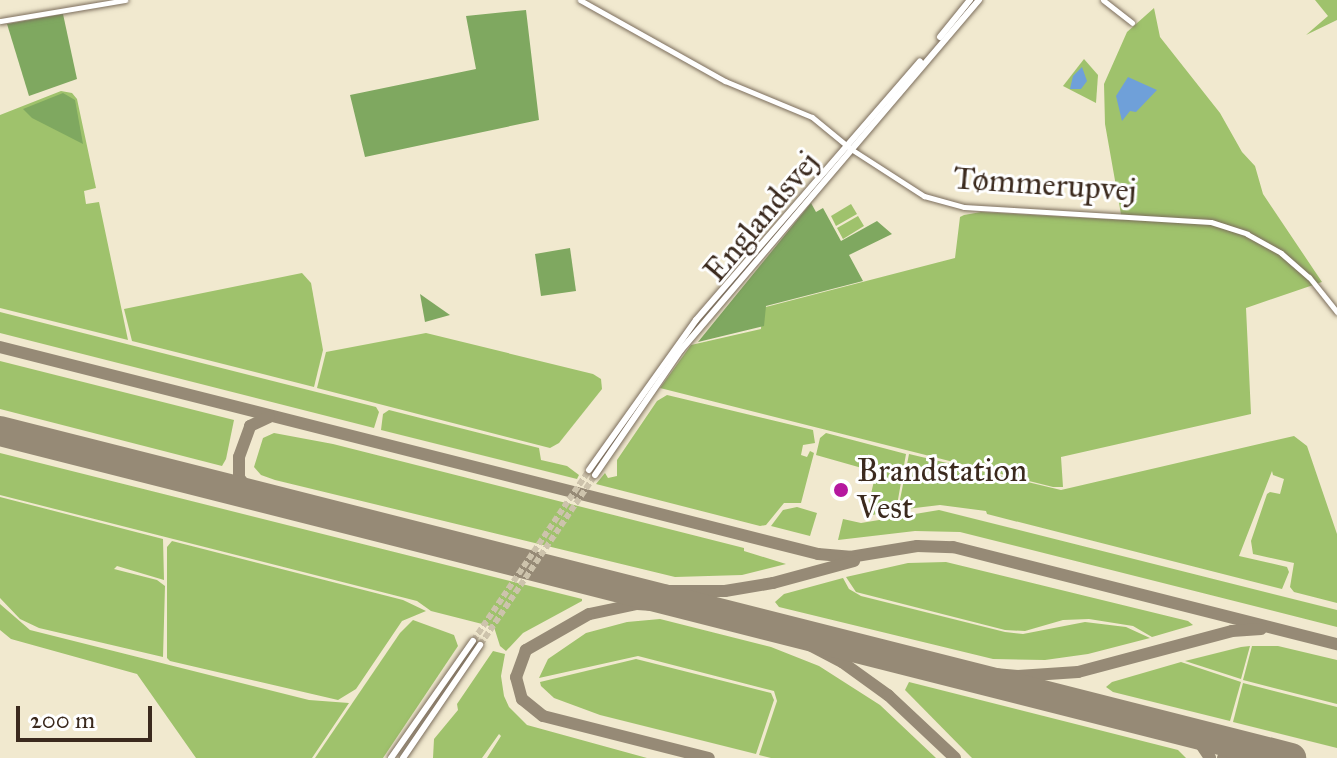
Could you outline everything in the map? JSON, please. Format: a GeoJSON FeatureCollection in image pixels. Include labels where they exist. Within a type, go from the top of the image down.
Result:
{"type":"FeatureCollection","features":[{"type":"Feature","properties":{"kind":"main road","name":"Englandsvej"},"geometry":{"type":"LineString","coordinates":[[849,147],[970,0]]}},
{"type":"Feature","properties":{"kind":"main road","name":"Englandsvej"},"geometry":{"type":"LineString","coordinates":[[592,472],[696,320],[979,0]]}},
{"type":"Feature","properties":{"kind":"main road"},"geometry":{"type":"LineString","coordinates":[[391,758],[476,643],[403,758]]}},
{"type":"Feature","properties":{"kind":"street"},"geometry":{"type":"LineString","coordinates":[[0,21],[125,0]]}},
{"type":"Feature","properties":{"kind":"street","name":"Tømmerupvej"},"geometry":{"type":"LineString","coordinates":[[580,0],[725,81],[801,110],[902,184],[940,202],[964,207],[1177,218],[1230,228],[1266,244],[1290,260],[1337,312]]}},
{"type":"Feature","properties":{"kind":"street"},"geometry":{"type":"LineString","coordinates":[[1103,0],[1132,23]]}},
{"type":"Feature","properties":{"kind":"green space"},"geometry":{"type":"Polygon","coordinates":[[[1315,0],[1337,0],[1337,20],[1306,35],[1328,16],[1315,0]]]}},
{"type":"Feature","properties":{"kind":"green space"},"geometry":{"type":"Polygon","coordinates":[[[1154,8],[1160,37],[1220,113],[1242,152],[1255,166],[1263,194],[1322,282],[1246,308],[1251,414],[1061,457],[1063,487],[1053,487],[660,388],[691,345],[761,329],[762,308],[955,258],[960,217],[964,215],[981,212],[1122,220],[1105,124],[1104,84],[1127,32],[1154,8]]]}},
{"type":"Feature","properties":{"kind":"green space"},"geometry":{"type":"Polygon","coordinates":[[[526,10],[539,120],[365,157],[350,95],[476,69],[466,16],[526,10]]]}},
{"type":"Feature","properties":{"kind":"green space"},"geometry":{"type":"Polygon","coordinates":[[[63,14],[77,79],[29,96],[7,24],[63,14]]]}},
{"type":"Feature","properties":{"kind":"green space"},"geometry":{"type":"Polygon","coordinates":[[[1084,59],[1098,75],[1096,103],[1063,86],[1084,59]]]}},
{"type":"Feature","properties":{"kind":"green space"},"geometry":{"type":"Polygon","coordinates":[[[61,91],[72,93],[77,99],[96,188],[84,191],[86,204],[99,202],[128,340],[0,308],[0,115],[61,91]]]}},
{"type":"Feature","properties":{"kind":"green space"},"geometry":{"type":"Polygon","coordinates":[[[63,93],[75,100],[83,144],[32,118],[23,109],[63,93]]]}},
{"type":"Feature","properties":{"kind":"green space"},"geometry":{"type":"Polygon","coordinates":[[[811,203],[816,212],[823,208],[841,241],[877,221],[892,234],[849,255],[863,281],[766,306],[764,326],[698,342],[811,203]]]}},
{"type":"Feature","properties":{"kind":"green space"},"geometry":{"type":"Polygon","coordinates":[[[851,204],[857,214],[836,226],[831,216],[851,204]]]}},
{"type":"Feature","properties":{"kind":"green space"},"geometry":{"type":"Polygon","coordinates":[[[858,216],[864,226],[843,239],[837,228],[858,216]]]}},
{"type":"Feature","properties":{"kind":"green space"},"geometry":{"type":"Polygon","coordinates":[[[570,248],[576,291],[541,296],[535,254],[570,248]]]}},
{"type":"Feature","properties":{"kind":"green space"},"geometry":{"type":"Polygon","coordinates":[[[302,273],[311,283],[323,350],[314,387],[132,341],[124,309],[302,273]]]}},
{"type":"Feature","properties":{"kind":"green space"},"geometry":{"type":"Polygon","coordinates":[[[420,294],[450,315],[425,322],[420,294]]]}},
{"type":"Feature","properties":{"kind":"green space"},"geometry":{"type":"Polygon","coordinates":[[[0,312],[376,407],[379,412],[374,428],[0,333],[0,312]]]}},
{"type":"Feature","properties":{"kind":"green space"},"geometry":{"type":"Polygon","coordinates":[[[426,333],[593,374],[601,379],[602,389],[559,443],[550,448],[317,388],[326,352],[426,333]]]}},
{"type":"Feature","properties":{"kind":"green space"},"geometry":{"type":"Polygon","coordinates":[[[0,361],[234,420],[226,459],[222,466],[0,409],[0,361]]]}},
{"type":"Feature","properties":{"kind":"green space"},"geometry":{"type":"Polygon","coordinates":[[[667,395],[813,430],[815,443],[803,445],[801,455],[807,457],[810,451],[814,453],[801,503],[784,503],[766,525],[760,526],[596,484],[605,473],[608,478],[617,476],[617,460],[657,401],[667,395]]]}},
{"type":"Feature","properties":{"kind":"green space"},"geometry":{"type":"Polygon","coordinates":[[[389,410],[539,448],[541,460],[567,466],[579,475],[577,479],[381,430],[383,414],[389,410]]]}},
{"type":"Feature","properties":{"kind":"green space"},"geometry":{"type":"Polygon","coordinates":[[[274,433],[333,444],[744,548],[744,551],[786,564],[742,575],[675,577],[275,480],[261,475],[254,467],[263,438],[274,433]]]}},
{"type":"Feature","properties":{"kind":"green space"},"geometry":{"type":"Polygon","coordinates":[[[826,433],[906,454],[896,511],[866,516],[876,472],[816,455],[820,438],[826,433]]]}},
{"type":"Feature","properties":{"kind":"green space"},"geometry":{"type":"Polygon","coordinates":[[[1294,436],[1307,446],[1337,534],[1337,603],[1294,592],[1290,587],[1294,563],[1253,554],[1251,541],[1267,494],[1280,494],[1284,479],[1273,475],[1272,471],[1239,556],[1287,567],[1289,572],[1282,589],[987,514],[986,511],[940,505],[898,510],[909,454],[1061,490],[1294,436]]]}},
{"type":"Feature","properties":{"kind":"green space"},"geometry":{"type":"Polygon","coordinates":[[[0,453],[582,601],[523,633],[506,651],[500,646],[494,627],[431,611],[417,601],[0,495],[0,453]]]}},
{"type":"Feature","properties":{"kind":"green space"},"geometry":{"type":"Polygon","coordinates":[[[0,497],[163,539],[164,580],[117,566],[114,569],[157,580],[165,586],[163,657],[39,628],[20,619],[0,598],[0,497]]]}},
{"type":"Feature","properties":{"kind":"green space"},"geometry":{"type":"Polygon","coordinates":[[[797,507],[817,513],[810,536],[771,526],[783,510],[797,507]]]}},
{"type":"Feature","properties":{"kind":"green space"},"geometry":{"type":"Polygon","coordinates":[[[939,510],[1337,610],[1337,627],[960,532],[915,531],[838,540],[843,519],[861,523],[939,510]]]}},
{"type":"Feature","properties":{"kind":"green space"},"geometry":{"type":"Polygon","coordinates":[[[172,541],[403,600],[426,611],[402,621],[356,689],[338,700],[170,661],[167,658],[167,547],[172,541]]]}},
{"type":"Feature","properties":{"kind":"green space"},"geometry":{"type":"Polygon","coordinates":[[[946,562],[1188,621],[1193,625],[1152,637],[1133,626],[1089,619],[1063,620],[1025,631],[1005,630],[856,592],[846,577],[908,563],[946,562]]]}},
{"type":"Feature","properties":{"kind":"green space"},"geometry":{"type":"Polygon","coordinates":[[[843,578],[849,589],[861,596],[1005,632],[1023,634],[1085,622],[1126,627],[1150,638],[1088,654],[1045,660],[993,659],[779,607],[775,602],[784,594],[843,578]]]}},
{"type":"Feature","properties":{"kind":"green space"},"geometry":{"type":"Polygon","coordinates":[[[0,604],[30,630],[309,700],[349,703],[312,758],[196,758],[137,674],[11,639],[0,630],[0,604]]]}},
{"type":"Feature","properties":{"kind":"green space"},"geometry":{"type":"Polygon","coordinates":[[[660,619],[771,647],[819,666],[880,705],[936,758],[771,758],[759,755],[777,701],[774,691],[638,656],[539,678],[548,659],[586,633],[627,622],[660,619]]]}},
{"type":"Feature","properties":{"kind":"green space"},"geometry":{"type":"Polygon","coordinates":[[[413,620],[454,635],[458,646],[383,758],[315,758],[400,633],[413,620]]]}},
{"type":"Feature","properties":{"kind":"green space"},"geometry":{"type":"Polygon","coordinates":[[[1250,646],[1241,679],[1185,661],[1241,647],[1250,646]]]}},
{"type":"Feature","properties":{"kind":"green space"},"geometry":{"type":"Polygon","coordinates":[[[1252,646],[1278,646],[1337,660],[1337,704],[1243,680],[1252,646]]]}},
{"type":"Feature","properties":{"kind":"green space"},"geometry":{"type":"Polygon","coordinates":[[[493,651],[505,654],[501,676],[504,696],[509,707],[527,725],[647,758],[487,758],[501,736],[499,734],[482,758],[433,758],[434,739],[458,710],[457,704],[493,651]]]}},
{"type":"Feature","properties":{"kind":"green space"},"geometry":{"type":"Polygon","coordinates":[[[636,659],[771,693],[774,700],[756,754],[600,715],[554,698],[541,686],[540,682],[636,659]]]}},
{"type":"Feature","properties":{"kind":"green space"},"geometry":{"type":"Polygon","coordinates":[[[1181,662],[1241,682],[1230,721],[1113,692],[1106,687],[1112,682],[1181,662]]]}},
{"type":"Feature","properties":{"kind":"green space"},"geometry":{"type":"Polygon","coordinates":[[[909,682],[1178,750],[1186,758],[972,758],[905,690],[909,682]]]}},
{"type":"Feature","properties":{"kind":"green space"},"geometry":{"type":"Polygon","coordinates":[[[1243,683],[1337,707],[1337,748],[1233,722],[1243,683]]]}},
{"type":"Feature","properties":{"kind":"water"},"geometry":{"type":"Polygon","coordinates":[[[1082,67],[1087,81],[1081,89],[1070,89],[1073,76],[1082,67]]]}},
{"type":"Feature","properties":{"kind":"water"},"geometry":{"type":"Polygon","coordinates":[[[1128,77],[1157,90],[1136,112],[1130,111],[1122,121],[1116,96],[1128,77]]]}},
{"type":"Feature","properties":{"kind":"taxiway"},"geometry":{"type":"LineString","coordinates":[[0,347],[818,554],[850,557],[917,546],[953,547],[1337,644]]}},
{"type":"Feature","properties":{"kind":"taxiway"},"geometry":{"type":"LineString","coordinates":[[252,495],[239,478],[239,457],[250,426],[269,417]]}},
{"type":"Feature","properties":{"kind":"taxiway"},"geometry":{"type":"LineString","coordinates":[[603,584],[669,591],[725,591],[773,583],[854,561]]}},
{"type":"Feature","properties":{"kind":"taxiway"},"geometry":{"type":"LineString","coordinates":[[698,608],[637,604],[589,614],[526,650],[516,677],[522,699],[543,716],[709,758]]}},
{"type":"Feature","properties":{"kind":"taxiway"},"geometry":{"type":"LineString","coordinates":[[740,619],[798,639],[842,662],[888,695],[955,758]]}},
{"type":"Feature","properties":{"kind":"taxiway"},"geometry":{"type":"LineString","coordinates":[[939,669],[1018,676],[1078,672],[1232,631],[1261,629]]}},
{"type":"Feature","properties":{"kind":"taxiway"},"geometry":{"type":"LineString","coordinates":[[1180,730],[1200,743],[1210,758]]}},
{"type":"Feature","properties":{"kind":"taxiway"},"geometry":{"type":"LineString","coordinates":[[1223,758],[1232,748],[1244,746]]}},
{"type":"Feature","properties":{"kind":"runway"},"geometry":{"type":"LineString","coordinates":[[0,431],[1291,758]]}},
{"type":"Feature","properties":{"kind":"tunnel"},"geometry":{"type":"LineString","coordinates":[[473,641],[589,470]]}},
{"type":"Feature","properties":{"kind":"tunnel"},"geometry":{"type":"LineString","coordinates":[[480,645],[595,475]]}},
{"type":"Feature","properties":{"kind":"place","name":"Brandstation Vest"},"geometry":{"type":"Point","coordinates":[841,490]}}]}
